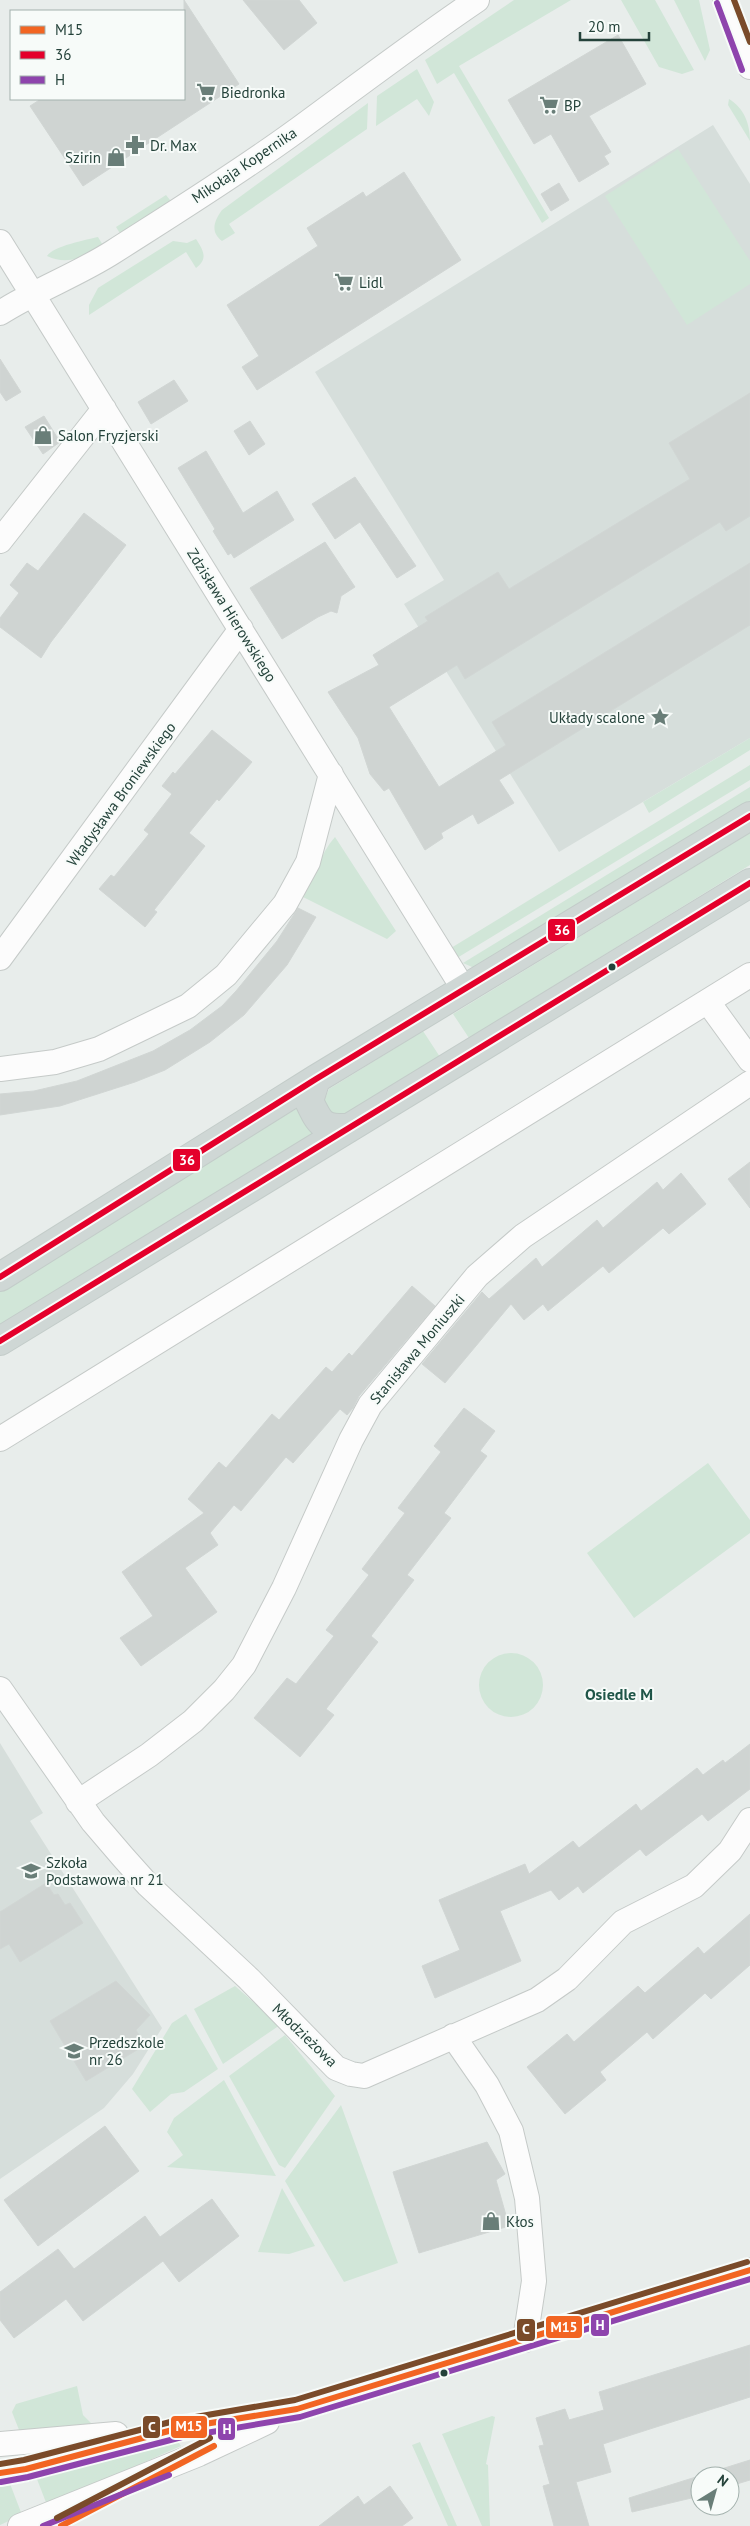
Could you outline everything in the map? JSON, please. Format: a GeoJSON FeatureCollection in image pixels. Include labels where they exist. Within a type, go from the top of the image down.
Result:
{"type":"FeatureCollection","features":[{"type":"Feature","properties":{"kind":"main road"},"geometry":{"type":"LineString","coordinates":[[0,1277],[464,988],[750,816]]}},
{"type":"Feature","properties":{"kind":"main road"},"geometry":{"type":"LineString","coordinates":[[0,1342],[750,883]]}},
{"type":"Feature","properties":{"kind":"main road"},"geometry":{"type":"LineString","coordinates":[[316,1079],[309,1101],[319,1120],[329,1129],[349,1128]]}},
{"type":"Feature","properties":{"kind":"street","name":"Mikołaja Kopernika"},"geometry":{"type":"LineString","coordinates":[[0,313],[32,293],[111,253],[295,132],[412,44],[477,0]]}},
{"type":"Feature","properties":{"kind":"street"},"geometry":{"type":"LineString","coordinates":[[725,0],[750,68]]}},
{"type":"Feature","properties":{"kind":"street","name":"Zdzisława Hierowskiego"},"geometry":{"type":"LineString","coordinates":[[0,242],[464,988]]}},
{"type":"Feature","properties":{"kind":"street"},"geometry":{"type":"LineString","coordinates":[[0,542],[104,409]]}},
{"type":"Feature","properties":{"kind":"street","name":"Władysława Broniewskiego"},"geometry":{"type":"LineString","coordinates":[[0,958],[240,629]]}},
{"type":"Feature","properties":{"kind":"street"},"geometry":{"type":"LineString","coordinates":[[0,1069],[55,1062],[99,1049],[188,1006],[226,975],[284,904],[308,862],[330,774]]}},
{"type":"Feature","properties":{"kind":"street"},"geometry":{"type":"LineString","coordinates":[[0,1439],[750,975]]}},
{"type":"Feature","properties":{"kind":"street"},"geometry":{"type":"LineString","coordinates":[[708,1002],[750,1060]]}},
{"type":"Feature","properties":{"kind":"street","name":"Stanisława Moniuszki"},"geometry":{"type":"LineString","coordinates":[[78,1802],[149,1755],[193,1721],[224,1690],[244,1665],[284,1588],[351,1440],[370,1405],[477,1276],[522,1236],[750,1083]]}},
{"type":"Feature","properties":{"kind":"street","name":"Młodzieżowa"},"geometry":{"type":"LineString","coordinates":[[0,1689],[92,1822],[148,1885],[244,1975],[336,2068],[351,2074],[364,2076],[537,2000],[567,1979],[623,1922],[694,1886],[730,1850],[750,1820]]}},
{"type":"Feature","properties":{"kind":"street"},"geometry":{"type":"LineString","coordinates":[[452,2036],[487,2085],[511,2131],[528,2198],[534,2280],[525,2340]]}},
{"type":"Feature","properties":{"kind":"street"},"geometry":{"type":"LineString","coordinates":[[20,2526],[198,2454],[297,2409],[750,2270]]}},
{"type":"Feature","properties":{"kind":"street"},"geometry":{"type":"LineString","coordinates":[[0,2444],[180,2428],[297,2409]]}},
{"type":"Feature","properties":{"kind":"street"},"geometry":{"type":"LineString","coordinates":[[0,2473],[26,2469],[180,2428]]}},
{"type":"Feature","properties":{"kind":"street"},"geometry":{"type":"LineString","coordinates":[[61,2526],[198,2454]]}},
{"type":"Feature","properties":{"kind":"shaded area"},"geometry":{"type":"Polygon","coordinates":[[[713,125],[750,184],[750,738],[559,852],[404,604],[444,580],[315,372],[713,125]]]}},
{"type":"Feature","properties":{"kind":"shaded area","name":"Przedszkole nr 26"},"geometry":{"type":"Polygon","coordinates":[[[0,1743],[43,1813],[30,1821],[162,2028],[133,2074],[104,2108],[0,2179],[0,1743]]]}},
{"type":"Feature","properties":{"kind":"green space"},"geometry":{"type":"Polygon","coordinates":[[[514,0],[571,0],[459,66],[549,218],[542,223],[454,73],[437,84],[425,60],[514,0]]]}},
{"type":"Feature","properties":{"kind":"green space"},"geometry":{"type":"Polygon","coordinates":[[[621,0],[655,0],[694,70],[682,74],[659,67],[621,0]]]}},
{"type":"Feature","properties":{"kind":"green space"},"geometry":{"type":"Polygon","coordinates":[[[674,0],[699,0],[710,50],[705,61],[674,0]]]}},
{"type":"Feature","properties":{"kind":"green space"},"geometry":{"type":"Polygon","coordinates":[[[417,69],[434,102],[429,116],[417,99],[376,126],[377,96],[417,69]]]}},
{"type":"Feature","properties":{"kind":"green space"},"geometry":{"type":"Polygon","coordinates":[[[729,99],[739,107],[745,117],[750,141],[728,105],[729,99]]]}},
{"type":"Feature","properties":{"kind":"green space"},"geometry":{"type":"Polygon","coordinates":[[[368,103],[367,129],[229,224],[235,233],[222,241],[218,238],[214,226],[222,210],[368,103]]]}},
{"type":"Feature","properties":{"kind":"green space"},"geometry":{"type":"Polygon","coordinates":[[[678,149],[750,261],[750,284],[687,325],[605,196],[678,149]]]}},
{"type":"Feature","properties":{"kind":"green space"},"geometry":{"type":"Polygon","coordinates":[[[166,195],[170,200],[167,208],[123,238],[116,227],[166,195]]]}},
{"type":"Feature","properties":{"kind":"green space"},"geometry":{"type":"Polygon","coordinates":[[[98,237],[104,247],[76,259],[62,260],[47,256],[50,252],[63,246],[98,237]]]}},
{"type":"Feature","properties":{"kind":"green space"},"geometry":{"type":"Polygon","coordinates":[[[196,239],[201,247],[203,258],[200,265],[196,268],[186,252],[89,315],[89,305],[98,288],[173,241],[187,243],[196,239]]]}},
{"type":"Feature","properties":{"kind":"green space"},"geometry":{"type":"Polygon","coordinates":[[[750,738],[750,750],[649,813],[643,802],[750,738]]]}},
{"type":"Feature","properties":{"kind":"green space"},"geometry":{"type":"Polygon","coordinates":[[[750,765],[750,780],[457,958],[451,948],[750,765]]]}},
{"type":"Feature","properties":{"kind":"green space"},"geometry":{"type":"Polygon","coordinates":[[[750,787],[750,802],[485,965],[472,967],[463,963],[750,787]]]}},
{"type":"Feature","properties":{"kind":"green space"},"geometry":{"type":"Polygon","coordinates":[[[750,833],[750,865],[469,1038],[453,1014],[750,833]]]}},
{"type":"Feature","properties":{"kind":"green space"},"geometry":{"type":"Polygon","coordinates":[[[335,837],[396,931],[387,939],[303,897],[325,850],[335,837]]]}},
{"type":"Feature","properties":{"kind":"green space"},"geometry":{"type":"Polygon","coordinates":[[[423,1031],[442,1060],[347,1116],[336,1114],[328,1109],[324,1101],[329,1089],[423,1031]]]}},
{"type":"Feature","properties":{"kind":"green space"},"geometry":{"type":"Polygon","coordinates":[[[299,1107],[315,1132],[0,1325],[0,1290],[299,1107]]]}},
{"type":"Feature","properties":{"kind":"green space"},"geometry":{"type":"Polygon","coordinates":[[[708,1463],[750,1520],[750,1533],[634,1618],[587,1553],[708,1463]]]}},
{"type":"Feature","properties":{"kind":"green space"},"geometry":{"type":"Polygon","coordinates":[[[505,1653],[517,1653],[534,1662],[541,1673],[543,1685],[541,1697],[534,1708],[517,1717],[505,1717],[493,1712],[484,1703],[479,1691],[479,1679],[484,1667],[493,1658],[505,1653]]]}},
{"type":"Feature","properties":{"kind":"green space"},"geometry":{"type":"Polygon","coordinates":[[[235,1986],[280,2025],[223,2064],[194,2009],[235,1986]]]}},
{"type":"Feature","properties":{"kind":"green space"},"geometry":{"type":"Polygon","coordinates":[[[186,2014],[218,2069],[184,2092],[171,2094],[150,2112],[132,2089],[172,2023],[186,2014]]]}},
{"type":"Feature","properties":{"kind":"green space"},"geometry":{"type":"Polygon","coordinates":[[[285,2035],[335,2096],[285,2168],[279,2165],[229,2076],[285,2035]]]}},
{"type":"Feature","properties":{"kind":"green space"},"geometry":{"type":"Polygon","coordinates":[[[224,2080],[276,2176],[167,2167],[183,2155],[167,2132],[174,2118],[224,2080]]]}},
{"type":"Feature","properties":{"kind":"green space"},"geometry":{"type":"Polygon","coordinates":[[[341,2105],[398,2263],[344,2282],[285,2181],[341,2105]]]}},
{"type":"Feature","properties":{"kind":"green space"},"geometry":{"type":"Polygon","coordinates":[[[282,2188],[315,2246],[289,2254],[258,2252],[282,2188]]]}},
{"type":"Feature","properties":{"kind":"green space"},"geometry":{"type":"Polygon","coordinates":[[[77,2386],[83,2415],[96,2428],[21,2435],[12,2412],[16,2404],[77,2386]]]}},
{"type":"Feature","properties":{"kind":"green space"},"geometry":{"type":"Polygon","coordinates":[[[492,2416],[495,2417],[486,2464],[488,2465],[490,2526],[482,2526],[442,2434],[492,2416]]]}},
{"type":"Feature","properties":{"kind":"green space"},"geometry":{"type":"Polygon","coordinates":[[[420,2442],[457,2526],[448,2526],[412,2445],[420,2442]]]}},
{"type":"Feature","properties":{"kind":"green space"},"geometry":{"type":"Polygon","coordinates":[[[179,2443],[181,2446],[47,2505],[35,2474],[179,2443]]]}},
{"type":"Feature","properties":{"kind":"green space"},"geometry":{"type":"Polygon","coordinates":[[[9,2481],[22,2515],[0,2525],[0,2482],[9,2481]]]}},
{"type":"Feature","properties":{"kind":"building","name":"Biedronka"},"geometry":{"type":"Polygon","coordinates":[[[184,0],[239,84],[83,186],[30,106],[39,100],[185,100],[184,0]]]}},
{"type":"Feature","properties":{"kind":"building"},"geometry":{"type":"Polygon","coordinates":[[[243,0],[299,0],[317,23],[284,50],[243,0]]]}},
{"type":"Feature","properties":{"kind":"building"},"geometry":{"type":"Polygon","coordinates":[[[618,35],[646,84],[589,116],[611,152],[604,156],[609,164],[579,182],[551,134],[534,144],[508,100],[618,35]]]}},
{"type":"Feature","properties":{"kind":"building","name":"Lidl"},"geometry":{"type":"Polygon","coordinates":[[[404,172],[461,260],[257,390],[242,367],[259,356],[227,305],[318,246],[307,228],[363,192],[366,197],[404,172]]]}},
{"type":"Feature","properties":{"kind":"building"},"geometry":{"type":"Polygon","coordinates":[[[559,183],[569,200],[551,211],[541,194],[559,183]]]}},
{"type":"Feature","properties":{"kind":"building"},"geometry":{"type":"Polygon","coordinates":[[[0,359],[21,392],[6,401],[0,392],[0,359]]]}},
{"type":"Feature","properties":{"kind":"building"},"geometry":{"type":"Polygon","coordinates":[[[174,380],[188,401],[151,424],[138,402],[174,380]]]}},
{"type":"Feature","properties":{"kind":"building"},"geometry":{"type":"Polygon","coordinates":[[[750,393],[750,516],[726,531],[720,522],[465,679],[457,665],[389,707],[439,787],[506,745],[492,722],[750,563],[750,625],[499,780],[514,803],[478,824],[473,814],[441,833],[443,838],[425,850],[389,788],[384,791],[370,774],[358,738],[328,692],[379,665],[373,655],[428,621],[425,617],[498,572],[509,589],[690,479],[669,443],[750,393]]]}},
{"type":"Feature","properties":{"kind":"building","name":"Salon Fryzjerski"},"geometry":{"type":"Polygon","coordinates":[[[44,416],[60,442],[43,454],[25,427],[44,416]]]}},
{"type":"Feature","properties":{"kind":"building"},"geometry":{"type":"Polygon","coordinates":[[[250,421],[265,444],[249,455],[234,431],[250,421]]]}},
{"type":"Feature","properties":{"kind":"building"},"geometry":{"type":"Polygon","coordinates":[[[206,451],[243,513],[277,491],[294,520],[234,558],[231,553],[228,555],[213,531],[215,529],[178,468],[206,451]]]}},
{"type":"Feature","properties":{"kind":"building"},"geometry":{"type":"Polygon","coordinates":[[[355,477],[416,566],[397,578],[360,522],[335,539],[312,504],[355,477]]]}},
{"type":"Feature","properties":{"kind":"building"},"geometry":{"type":"Polygon","coordinates":[[[84,513],[126,545],[51,642],[41,658],[0,627],[0,618],[19,593],[10,585],[27,563],[38,571],[84,513]]]}},
{"type":"Feature","properties":{"kind":"building"},"geometry":{"type":"Polygon","coordinates":[[[325,542],[355,587],[341,596],[337,613],[331,611],[318,617],[282,639],[250,588],[325,542]]]}},
{"type":"Feature","properties":{"kind":"building"},"geometry":{"type":"Polygon","coordinates":[[[212,730],[252,762],[219,801],[217,799],[189,833],[205,846],[154,910],[157,912],[145,927],[99,889],[111,875],[114,877],[149,834],[144,830],[172,794],[162,786],[173,772],[175,774],[212,730]]]}},
{"type":"Feature","properties":{"kind":"building"},"geometry":{"type":"Polygon","coordinates":[[[298,908],[316,917],[287,965],[244,1015],[210,1042],[165,1070],[135,1082],[60,1106],[0,1115],[0,1094],[34,1091],[77,1081],[153,1051],[190,1030],[222,1006],[236,991],[277,941],[298,908]]]}},
{"type":"Feature","properties":{"kind":"building"},"geometry":{"type":"Polygon","coordinates":[[[750,1162],[750,1208],[728,1179],[750,1162]]]}},
{"type":"Feature","properties":{"kind":"building"},"geometry":{"type":"Polygon","coordinates":[[[681,1173],[706,1204],[669,1234],[663,1228],[609,1273],[603,1266],[548,1311],[543,1304],[524,1320],[511,1304],[445,1383],[422,1364],[482,1292],[489,1299],[536,1258],[542,1267],[597,1220],[603,1228],[657,1182],[663,1190],[681,1173]]]}},
{"type":"Feature","properties":{"kind":"building"},"geometry":{"type":"Polygon","coordinates":[[[412,1286],[435,1306],[359,1396],[353,1408],[347,1415],[340,1409],[293,1463],[286,1457],[241,1511],[234,1505],[210,1533],[218,1545],[185,1568],[217,1612],[141,1666],[120,1638],[153,1616],[122,1572],[204,1513],[188,1499],[219,1462],[226,1468],[272,1414],[279,1420],[326,1367],[332,1372],[349,1353],[352,1356],[412,1286]]]}},
{"type":"Feature","properties":{"kind":"building"},"geometry":{"type":"Polygon","coordinates":[[[464,1408],[495,1431],[480,1451],[487,1456],[444,1513],[451,1518],[407,1575],[414,1580],[371,1636],[378,1642],[326,1709],[334,1715],[300,1757],[254,1718],[287,1678],[296,1684],[334,1636],[326,1630],[369,1575],[362,1569],[405,1513],[398,1508],[441,1452],[434,1446],[464,1408]]]}},
{"type":"Feature","properties":{"kind":"building"},"geometry":{"type":"Polygon","coordinates":[[[750,1744],[750,1789],[708,1821],[702,1814],[646,1856],[640,1849],[583,1893],[578,1886],[559,1900],[551,1890],[500,1911],[521,1961],[435,1998],[422,1966],[460,1950],[439,1900],[525,1864],[529,1874],[573,1841],[579,1848],[636,1804],[641,1811],[697,1768],[703,1775],[723,1760],[725,1763],[750,1744]]]}},
{"type":"Feature","properties":{"kind":"building"},"geometry":{"type":"Polygon","coordinates":[[[46,1883],[54,1895],[58,1894],[65,1905],[70,1903],[83,1923],[20,1962],[9,1944],[0,1949],[0,1912],[46,1883]]]}},
{"type":"Feature","properties":{"kind":"building"},"geometry":{"type":"Polygon","coordinates":[[[750,1914],[750,1965],[711,1999],[705,1993],[653,2039],[647,2032],[600,2072],[606,2080],[565,2114],[527,2067],[567,2034],[574,2042],[638,1986],[645,1993],[698,1947],[704,1954],[750,1914]]]}},
{"type":"Feature","properties":{"kind":"building"},"geometry":{"type":"Polygon","coordinates":[[[116,1981],[150,2015],[136,2030],[145,2045],[86,2081],[50,2021],[116,1981]]]}},
{"type":"Feature","properties":{"kind":"building"},"geometry":{"type":"Polygon","coordinates":[[[105,2126],[139,2171],[38,2246],[4,2200],[105,2126]]]}},
{"type":"Feature","properties":{"kind":"building"},"geometry":{"type":"Polygon","coordinates":[[[487,2142],[505,2174],[496,2180],[509,2226],[419,2253],[393,2172],[487,2142]]]}},
{"type":"Feature","properties":{"kind":"building"},"geometry":{"type":"Polygon","coordinates":[[[212,2199],[239,2236],[179,2282],[163,2261],[83,2321],[66,2299],[14,2338],[0,2320],[0,2292],[58,2249],[74,2269],[145,2216],[160,2237],[212,2199]]]}},
{"type":"Feature","properties":{"kind":"building"},"geometry":{"type":"Polygon","coordinates":[[[750,2345],[750,2397],[603,2444],[611,2472],[576,2482],[589,2526],[554,2526],[543,2486],[550,2484],[539,2446],[544,2445],[536,2418],[565,2409],[569,2420],[604,2410],[599,2392],[750,2345]]]}},
{"type":"Feature","properties":{"kind":"building"},"geometry":{"type":"Polygon","coordinates":[[[750,2460],[750,2480],[740,2483],[740,2466],[731,2466],[750,2460]]]}},
{"type":"Feature","properties":{"kind":"building"},"geometry":{"type":"Polygon","coordinates":[[[690,2479],[690,2498],[632,2512],[629,2498],[690,2479]]]}},
{"type":"Feature","properties":{"kind":"building"},"geometry":{"type":"Polygon","coordinates":[[[390,2486],[413,2518],[402,2526],[319,2526],[358,2496],[364,2505],[390,2486]]]}},
{"type":"Feature","properties":{"kind":"transit line","name":"C"},"geometry":{"type":"LineString","coordinates":[[734,0],[750,42]]}},
{"type":"Feature","properties":{"kind":"transit line","name":"H"},"geometry":{"type":"LineString","coordinates":[[717,3],[742,70]]}},
{"type":"Feature","properties":{"kind":"transit line","name":"36"},"geometry":{"type":"LineString","coordinates":[[0,1277],[316,1079],[750,816]]}},
{"type":"Feature","properties":{"kind":"transit line","name":"36"},"geometry":{"type":"LineString","coordinates":[[0,1341],[750,883]]}},
{"type":"Feature","properties":{"kind":"transit line","name":"C"},"geometry":{"type":"LineString","coordinates":[[0,2464],[24,2460],[178,2420],[295,2400],[747,2262]]}},
{"type":"Feature","properties":{"kind":"transit line","name":"M15"},"geometry":{"type":"LineString","coordinates":[[0,2473],[26,2469],[180,2428],[297,2409],[750,2270]]}},
{"type":"Feature","properties":{"kind":"transit line","name":"H"},"geometry":{"type":"LineString","coordinates":[[1,2482],[28,2477],[182,2437],[300,2417],[750,2279]]}},
{"type":"Feature","properties":{"kind":"transit line","name":"C"},"geometry":{"type":"LineString","coordinates":[[57,2518],[210,2438]]}},
{"type":"Feature","properties":{"kind":"transit line","name":"M15"},"geometry":{"type":"LineString","coordinates":[[61,2526],[214,2446]]}},
{"type":"Feature","properties":{"kind":"transit line","name":"H"},"geometry":{"type":"LineString","coordinates":[[43,2526],[169,2475]]}},
{"type":"Feature","properties":{"kind":"place","name":"Biedronka"},"geometry":{"type":"Point","coordinates":[206,92]}},
{"type":"Feature","properties":{"kind":"place","name":"BP"},"geometry":{"type":"Point","coordinates":[549,105]}},
{"type":"Feature","properties":{"kind":"place","name":"Dr. Max"},"geometry":{"type":"Point","coordinates":[135,145]}},
{"type":"Feature","properties":{"kind":"place","name":"Szirin"},"geometry":{"type":"Point","coordinates":[116,157]}},
{"type":"Feature","properties":{"kind":"place","name":"Lidl"},"geometry":{"type":"Point","coordinates":[344,282]}},
{"type":"Feature","properties":{"kind":"place","name":"Salon Fryzjerski"},"geometry":{"type":"Point","coordinates":[43,435]}},
{"type":"Feature","properties":{"kind":"place","name":"Układy scalone"},"geometry":{"type":"Point","coordinates":[660,717]}},
{"type":"Feature","properties":{"kind":"place","name":"Szkoła Podstawowa nr 21"},"geometry":{"type":"Point","coordinates":[31,1871]}},
{"type":"Feature","properties":{"kind":"place","name":"Przedszkole nr 26"},"geometry":{"type":"Point","coordinates":[74,2051]}},
{"type":"Feature","properties":{"kind":"place","name":"Kłos"},"geometry":{"type":"Point","coordinates":[491,2221]}},
{"type":"Feature","properties":{"kind":"district","name":"Osiedle M"},"geometry":{"type":"Point","coordinates":[619,1694]}}]}
